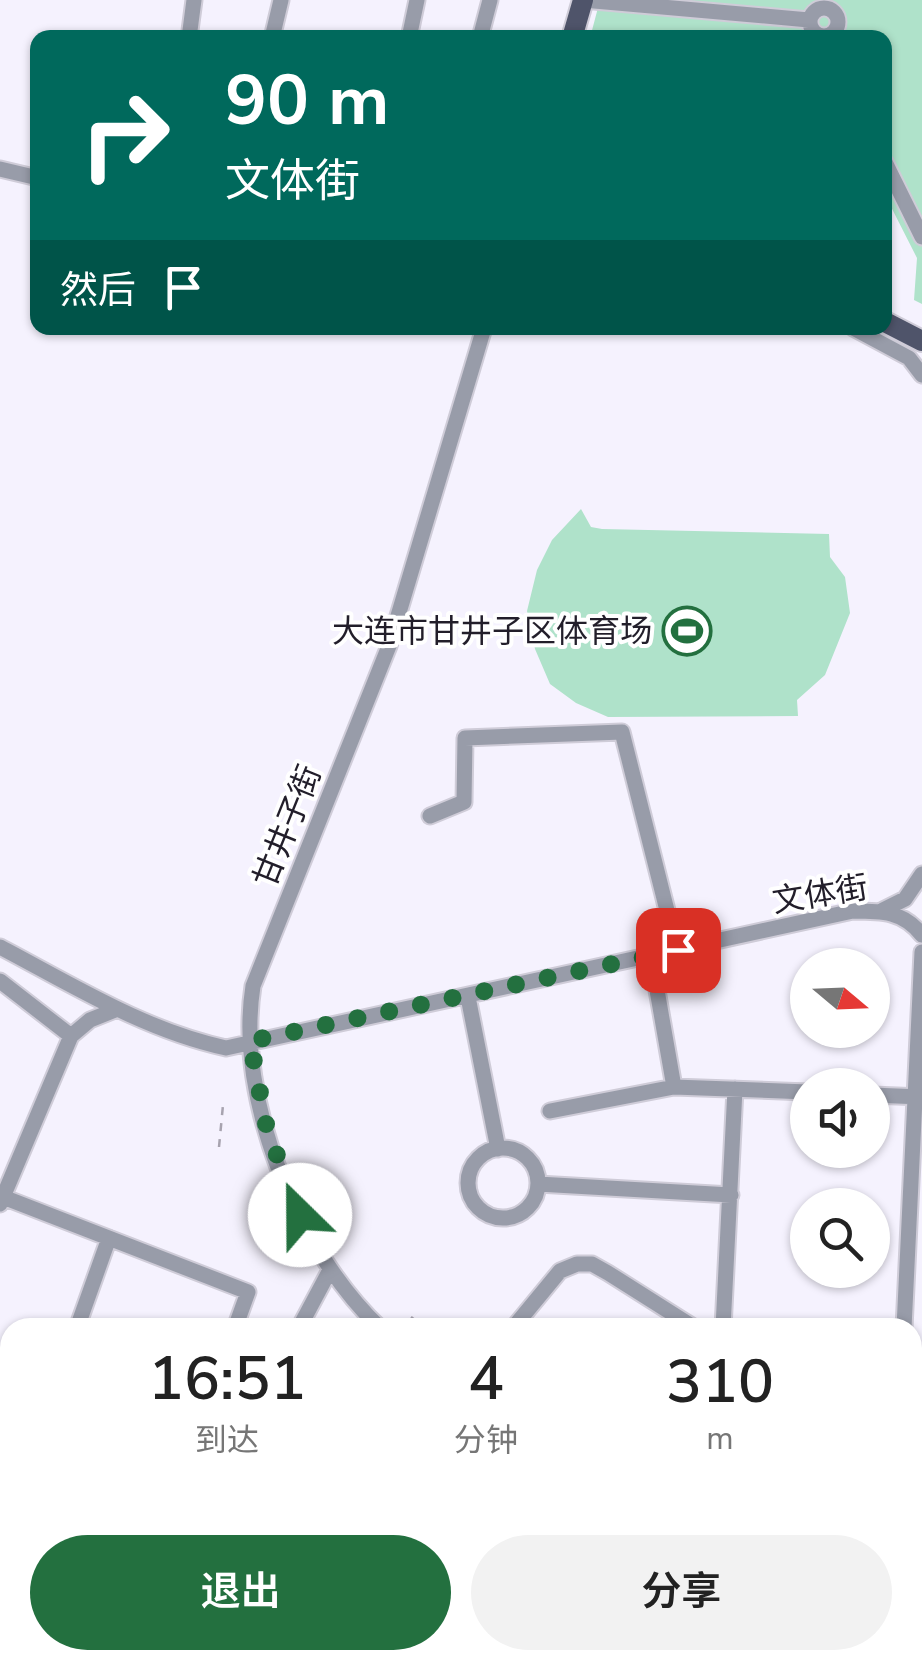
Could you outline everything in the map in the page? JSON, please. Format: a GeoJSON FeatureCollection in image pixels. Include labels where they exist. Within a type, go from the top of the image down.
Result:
{"type":"FeatureCollection","features":[{"type":"Feature","properties":{"kind":"main road"},"geometry":{"type":"LineString","coordinates":[[574,30],[583,0]]}},
{"type":"Feature","properties":{"kind":"main road"},"geometry":{"type":"LineString","coordinates":[[892,326],[922,341]]}},
{"type":"Feature","properties":{"kind":"street"},"geometry":{"type":"LineString","coordinates":[[190,30],[194,0]]}},
{"type":"Feature","properties":{"kind":"street"},"geometry":{"type":"LineString","coordinates":[[274,30],[281,0]]}},
{"type":"Feature","properties":{"kind":"street"},"geometry":{"type":"LineString","coordinates":[[411,30],[417,0]]}},
{"type":"Feature","properties":{"kind":"street"},"geometry":{"type":"LineString","coordinates":[[482,30],[490,0]]}},
{"type":"Feature","properties":{"kind":"street"},"geometry":{"type":"LineString","coordinates":[[583,0],[809,20]]}},
{"type":"Feature","properties":{"kind":"street"},"geometry":{"type":"LineString","coordinates":[[809,20],[823,4],[838,18],[835,30]]}},
{"type":"Feature","properties":{"kind":"street"},"geometry":{"type":"LineString","coordinates":[[809,20],[813,30]]}},
{"type":"Feature","properties":{"kind":"street"},"geometry":{"type":"LineString","coordinates":[[0,170],[30,176]]}},
{"type":"Feature","properties":{"kind":"street"},"geometry":{"type":"LineString","coordinates":[[892,176],[922,236]]}},
{"type":"Feature","properties":{"kind":"street","name":"甘井子街"},"geometry":{"type":"LineString","coordinates":[[370,1318],[330,1270],[285,1183],[267,1129],[248,1016],[253,986],[389,646],[482,335]]}},
{"type":"Feature","properties":{"kind":"street"},"geometry":{"type":"LineString","coordinates":[[866,335],[909,358],[922,374]]}},
{"type":"Feature","properties":{"kind":"street"},"geometry":{"type":"LineString","coordinates":[[430,816],[464,802],[466,738],[622,732],[678,950]]}},
{"type":"Feature","properties":{"kind":"street"},"geometry":{"type":"LineString","coordinates":[[883,910],[906,899],[922,874]]}},
{"type":"Feature","properties":{"kind":"street","name":"文体街"},"geometry":{"type":"LineString","coordinates":[[0,948],[114,1010],[193,1040],[226,1048],[853,911],[898,914],[922,935]]}},
{"type":"Feature","properties":{"kind":"street"},"geometry":{"type":"LineString","coordinates":[[905,1318],[922,952]]}},
{"type":"Feature","properties":{"kind":"street"},"geometry":{"type":"LineString","coordinates":[[651,956],[674,1087]]}},
{"type":"Feature","properties":{"kind":"street"},"geometry":{"type":"LineString","coordinates":[[0,981],[72,1036]]}},
{"type":"Feature","properties":{"kind":"street"},"geometry":{"type":"LineString","coordinates":[[468,997],[498,1149]]}},
{"type":"Feature","properties":{"kind":"street"},"geometry":{"type":"LineString","coordinates":[[114,1010],[90,1020],[72,1036],[2,1200],[248,1292],[239,1318]]}},
{"type":"Feature","properties":{"kind":"street"},"geometry":{"type":"LineString","coordinates":[[550,1111],[674,1087],[790,1091]]}},
{"type":"Feature","properties":{"kind":"street"},"geometry":{"type":"LineString","coordinates":[[724,1318],[735,1088]]}},
{"type":"Feature","properties":{"kind":"street"},"geometry":{"type":"LineString","coordinates":[[890,1096],[918,1097]]}},
{"type":"Feature","properties":{"kind":"street"},"geometry":{"type":"LineString","coordinates":[[498,1149],[521,1154],[536,1172],[538,1184],[536,1196],[521,1214],[498,1218],[479,1208],[469,1189],[469,1178],[479,1158],[498,1149]]}},
{"type":"Feature","properties":{"kind":"street"},"geometry":{"type":"LineString","coordinates":[[538,1184],[731,1194]]}},
{"type":"Feature","properties":{"kind":"street"},"geometry":{"type":"LineString","coordinates":[[80,1318],[110,1238]]}},
{"type":"Feature","properties":{"kind":"street"},"geometry":{"type":"LineString","coordinates":[[521,1318],[560,1272],[577,1264],[592,1264],[679,1318]]}},
{"type":"Feature","properties":{"kind":"street"},"geometry":{"type":"LineString","coordinates":[[304,1318],[330,1270]]}},
{"type":"Feature","properties":{"kind":"path"},"geometry":{"type":"LineString","coordinates":[[219,1147],[223,1105]]}},
{"type":"Feature","properties":{"kind":"green space"},"geometry":{"type":"Polygon","coordinates":[[[600,0],[922,0],[922,304],[914,300],[917,258],[892,209],[892,30],[592,30],[600,0]]]}},
{"type":"Feature","properties":{"kind":"green space","name":"大连市甘井子区体育场"},"geometry":{"type":"Polygon","coordinates":[[[581,509],[591,527],[602,529],[829,534],[830,557],[845,577],[850,613],[825,675],[797,700],[798,716],[608,717],[576,703],[550,684],[535,649],[527,611],[537,570],[552,540],[581,509]]]}},
{"type":"Feature","properties":{"kind":"place","name":"大连市甘井子区体育场"},"geometry":{"type":"Point","coordinates":[687,631]}},
{"type":"Feature","properties":{"kind":"route"},"geometry":{"type":"LineString","coordinates":[[300,1215],[267,1129],[250,1041],[678,950]]}}]}
